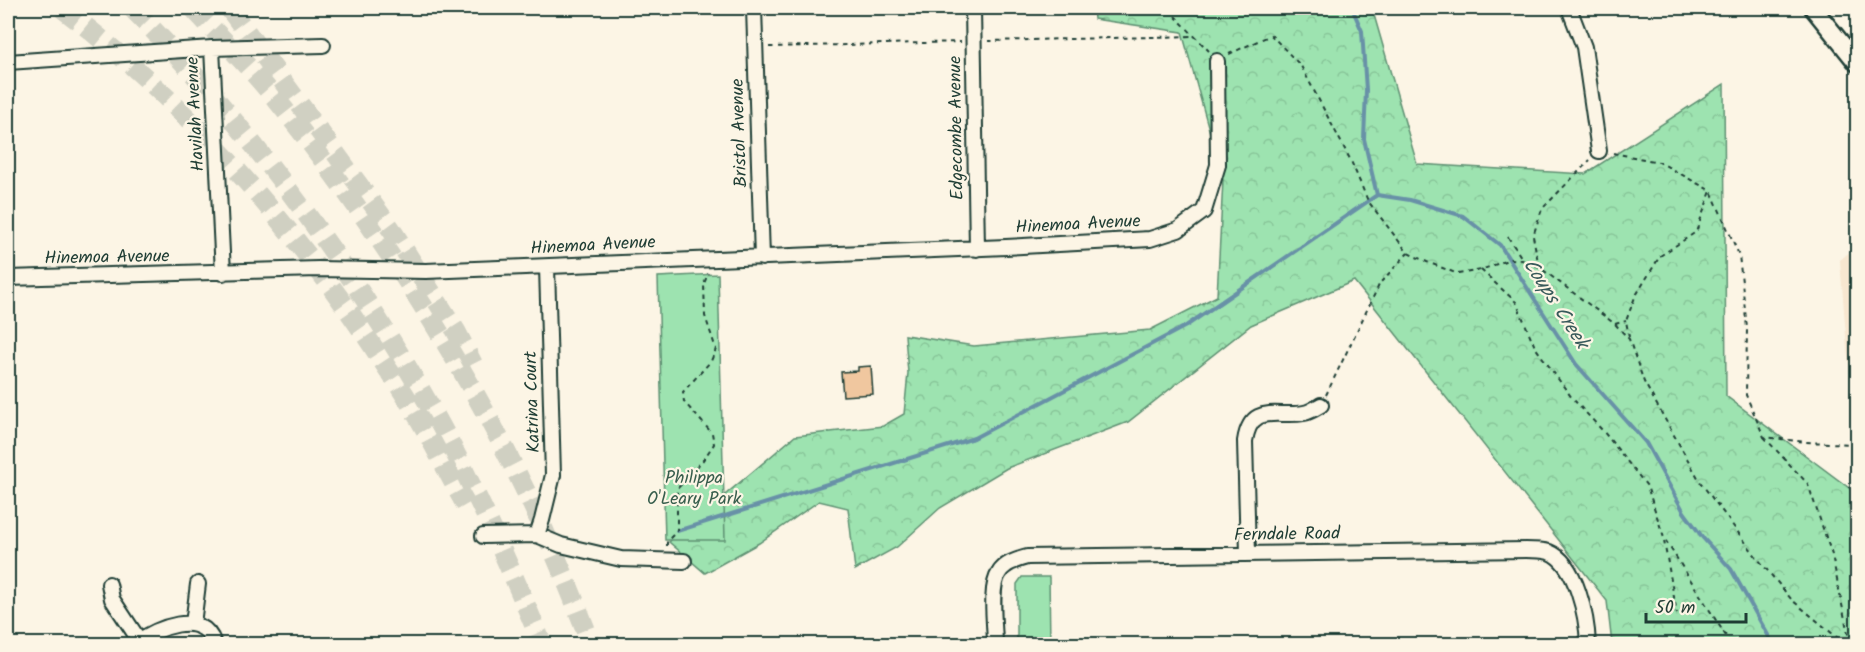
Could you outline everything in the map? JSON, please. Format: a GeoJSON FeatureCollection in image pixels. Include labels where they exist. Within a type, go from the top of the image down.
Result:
{"type":"FeatureCollection","features":[{"type":"Feature","properties":{"kind":"main road"},"geometry":{"type":"LineString","coordinates":[[1813,8],[1857,64]]}},
{"type":"Feature","properties":{"kind":"street","name":"Bristol Avenue"},"geometry":{"type":"LineString","coordinates":[[754,8],[762,258]]}},
{"type":"Feature","properties":{"kind":"street","name":"Edgecombe Avenue"},"geometry":{"type":"LineString","coordinates":[[973,8],[977,249]]}},
{"type":"Feature","properties":{"kind":"street"},"geometry":{"type":"LineString","coordinates":[[1569,8],[1584,47],[1599,151]]}},
{"type":"Feature","properties":{"kind":"street"},"geometry":{"type":"LineString","coordinates":[[212,48],[323,45]]}},
{"type":"Feature","properties":{"kind":"street","name":"Havilah Avenue"},"geometry":{"type":"LineString","coordinates":[[8,62],[212,48],[223,273]]}},
{"type":"Feature","properties":{"kind":"street","name":"Hinemoa Avenue"},"geometry":{"type":"LineString","coordinates":[[8,278],[318,269],[426,271],[547,267],[977,249],[1150,239],[1178,230],[1204,211],[1218,165],[1217,61]]}},
{"type":"Feature","properties":{"kind":"street","name":"Katrina Court"},"geometry":{"type":"LineString","coordinates":[[537,535],[553,475],[554,459],[547,267]]}},
{"type":"Feature","properties":{"kind":"street"},"geometry":{"type":"LineString","coordinates":[[1248,554],[1246,431],[1251,421],[1259,415],[1305,413],[1321,405]]}},
{"type":"Feature","properties":{"kind":"street"},"geometry":{"type":"LineString","coordinates":[[483,536],[537,535],[611,557],[684,561]]}},
{"type":"Feature","properties":{"kind":"street","name":"Ferndale Road"},"geometry":{"type":"LineString","coordinates":[[995,645],[994,586],[998,574],[1015,560],[1027,557],[1526,550],[1549,552],[1557,557],[1565,567],[1582,600],[1588,645]]}},
{"type":"Feature","properties":{"kind":"street"},"geometry":{"type":"LineString","coordinates":[[109,584],[112,599],[136,643],[156,630],[180,624],[193,624],[206,630],[214,645]]}},
{"type":"Feature","properties":{"kind":"street"},"geometry":{"type":"LineString","coordinates":[[193,624],[198,584]]}},
{"type":"Feature","properties":{"kind":"path"},"geometry":{"type":"LineString","coordinates":[[1171,8],[1174,15],[1217,61],[1233,51],[1271,35],[1301,66],[1351,160],[1368,201],[1408,253],[1458,274],[1481,270],[1510,259],[1523,260],[1539,267],[1615,324],[1629,339]]}},
{"type":"Feature","properties":{"kind":"path"},"geometry":{"type":"LineString","coordinates":[[1539,267],[1533,236],[1542,208],[1599,151],[1659,162],[1711,191],[1739,255],[1747,328],[1746,395],[1764,437],[1808,484],[1832,555],[1850,645]]}},
{"type":"Feature","properties":{"kind":"path"},"geometry":{"type":"LineString","coordinates":[[1711,191],[1696,232],[1660,256],[1635,297],[1626,321],[1629,339],[1644,382],[1701,483],[1792,600],[1845,645]]}},
{"type":"Feature","properties":{"kind":"path"},"geometry":{"type":"LineString","coordinates":[[1508,237],[1523,260]]}},
{"type":"Feature","properties":{"kind":"path"},"geometry":{"type":"LineString","coordinates":[[1321,405],[1380,283],[1408,253]]}},
{"type":"Feature","properties":{"kind":"path"},"geometry":{"type":"LineString","coordinates":[[668,560],[667,540],[677,531],[677,489],[714,444],[712,433],[684,402],[683,392],[711,361],[716,349],[705,316],[704,284],[713,259]]}},
{"type":"Feature","properties":{"kind":"path"},"geometry":{"type":"LineString","coordinates":[[1481,270],[1516,302],[1535,347],[1572,398],[1603,431],[1647,486],[1664,538],[1677,614]]}},
{"type":"Feature","properties":{"kind":"path"},"geometry":{"type":"LineString","coordinates":[[1615,324],[1626,321]]}},
{"type":"Feature","properties":{"kind":"path"},"geometry":{"type":"LineString","coordinates":[[1764,437],[1853,444]]}},
{"type":"Feature","properties":{"kind":"path"},"geometry":{"type":"LineString","coordinates":[[1664,538],[1731,645]]}},
{"type":"Feature","properties":{"kind":"shaded area"},"geometry":{"type":"Polygon","coordinates":[[[1857,246],[1857,430],[1847,349],[1840,260],[1857,246]]]}},
{"type":"Feature","properties":{"kind":"green space"},"geometry":{"type":"Polygon","coordinates":[[[1093,8],[1372,8],[1417,164],[1585,174],[1724,84],[1726,396],[1857,494],[1857,644],[1612,644],[1607,601],[1354,281],[1251,325],[1128,422],[1007,468],[940,508],[897,547],[855,570],[848,508],[819,501],[759,543],[705,573],[669,542],[795,436],[883,426],[904,414],[908,373],[905,335],[974,346],[1150,330],[1217,296],[1223,180],[1182,32],[1094,19],[1093,8]]]}},
{"type":"Feature","properties":{"kind":"green space","name":"Philippa O'Leary Park"},"geometry":{"type":"Polygon","coordinates":[[[718,274],[725,540],[665,540],[658,277],[718,274]]]}},
{"type":"Feature","properties":{"kind":"green space"},"geometry":{"type":"Polygon","coordinates":[[[1022,577],[1049,577],[1050,644],[1017,644],[1017,584],[1022,577]]]}},
{"type":"Feature","properties":{"kind":"building"},"geometry":{"type":"Polygon","coordinates":[[[871,366],[873,394],[843,396],[841,372],[858,371],[858,367],[871,366]]]}},
{"type":"Feature","properties":{"kind":"waterway","name":"Coups Creek"},"geometry":{"type":"LineString","coordinates":[[1352,8],[1362,31],[1366,90],[1364,139],[1377,195],[1410,200],[1463,216],[1500,245],[1576,364],[1646,443],[1684,512],[1703,538],[1731,569],[1773,644]]}},
{"type":"Feature","properties":{"kind":"waterway"},"geometry":{"type":"LineString","coordinates":[[677,531],[974,438],[1186,326],[1377,195]]}},
{"type":"Feature","properties":{"kind":"tunnel"},"geometry":{"type":"LineString","coordinates":[[62,8],[151,83],[232,165],[270,208],[341,300],[398,384],[466,505]]}},
{"type":"Feature","properties":{"kind":"tunnel"},"geometry":{"type":"LineString","coordinates":[[132,8],[177,55],[261,155],[301,206],[374,314],[409,369],[455,453],[494,534],[542,644]]}},
{"type":"Feature","properties":{"kind":"tunnel"},"geometry":{"type":"LineString","coordinates":[[193,8],[284,109],[376,234],[418,299],[496,432],[531,501],[591,644]]}},
{"type":"Feature","properties":{"kind":"tunnel"},"geometry":{"type":"LineString","coordinates":[[229,8],[391,229],[456,331],[473,364]]}}]}
